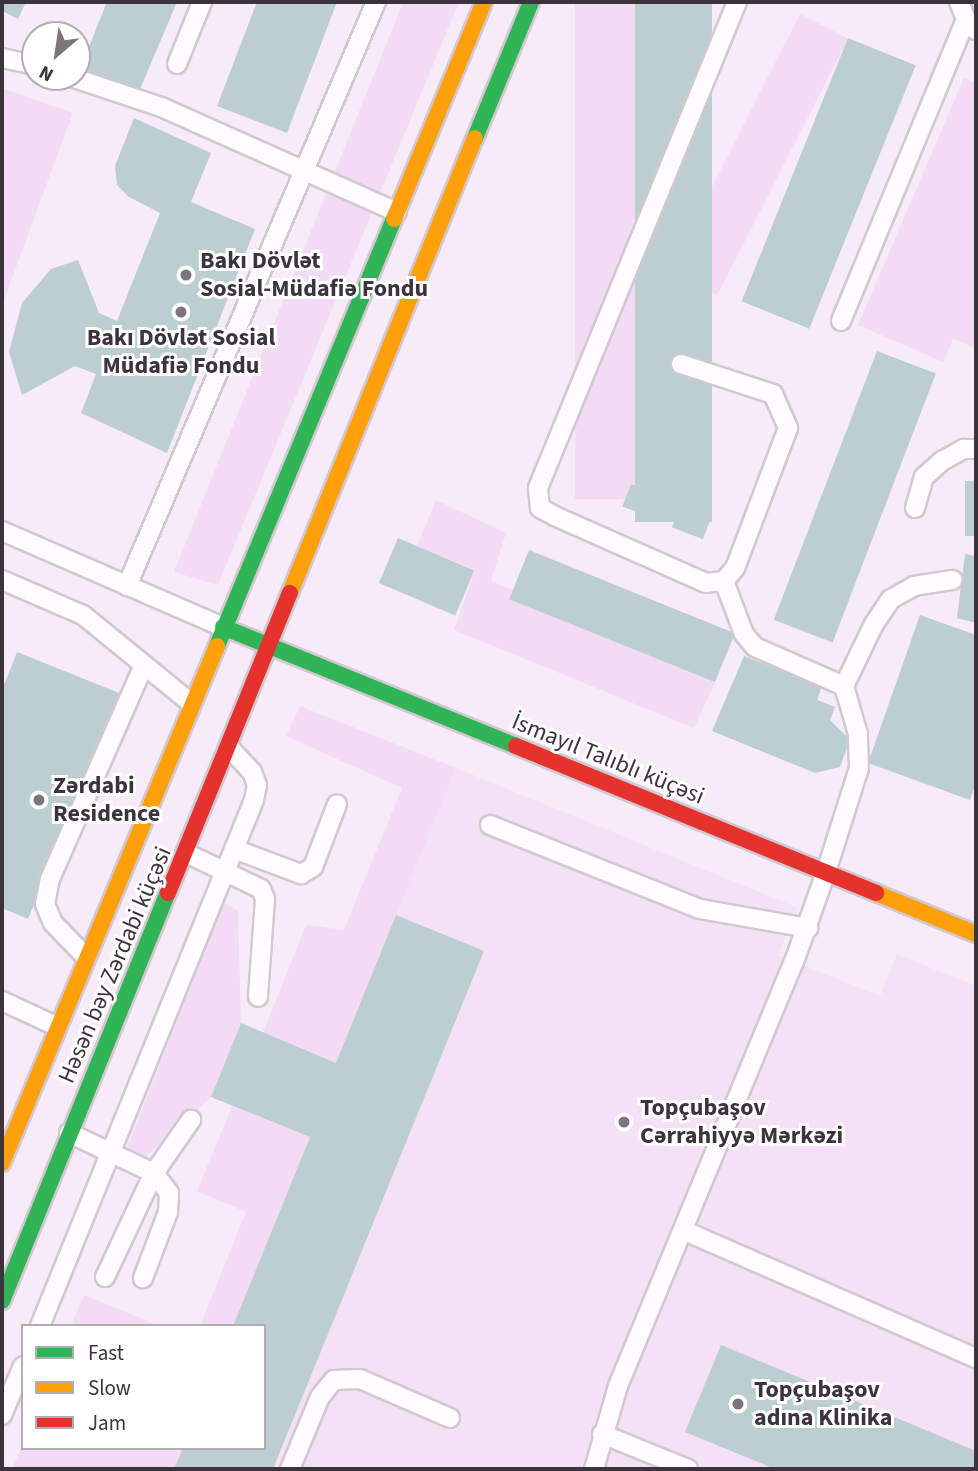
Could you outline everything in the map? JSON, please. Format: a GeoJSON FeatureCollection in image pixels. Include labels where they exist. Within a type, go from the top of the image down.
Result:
{"type":"FeatureCollection","features":[{"type":"Feature","properties":{"kind":"main road","name":"Həsən bəy Zərdabi küçəsi"},"geometry":{"type":"LineString","coordinates":[[2,1163],[85,956],[484,2]]}},
{"type":"Feature","properties":{"kind":"main road","name":"Həsən bəy Zərdabi küçəsi"},"geometry":{"type":"LineString","coordinates":[[2,1301],[531,2]]}},
{"type":"Feature","properties":{"kind":"main road","name":"İsmayıl Talıblı küçəsi"},"geometry":{"type":"LineString","coordinates":[[223,627],[976,934]]}},
{"type":"Feature","properties":{"kind":"lane"},"geometry":{"type":"LineString","coordinates":[[177,64],[202,2]]}},
{"type":"Feature","properties":{"kind":"lane"},"geometry":{"type":"LineString","coordinates":[[127,586],[376,2]]}},
{"type":"Feature","properties":{"kind":"lane"},"geometry":{"type":"LineString","coordinates":[[681,364],[773,394],[788,428],[735,568],[724,582],[706,583],[555,516],[540,508],[538,488],[737,2]]}},
{"type":"Feature","properties":{"kind":"lane"},"geometry":{"type":"LineString","coordinates":[[841,321],[965,11]]}},
{"type":"Feature","properties":{"kind":"lane"},"geometry":{"type":"LineString","coordinates":[[2,58],[21,62]]}},
{"type":"Feature","properties":{"kind":"lane"},"geometry":{"type":"LineString","coordinates":[[91,84],[161,107],[303,174],[397,212]]}},
{"type":"Feature","properties":{"kind":"lane"},"geometry":{"type":"LineString","coordinates":[[915,508],[924,477],[964,449],[976,449]]}},
{"type":"Feature","properties":{"kind":"lane"},"geometry":{"type":"LineString","coordinates":[[2,531],[223,627]]}},
{"type":"Feature","properties":{"kind":"lane"},"geometry":{"type":"LineString","coordinates":[[2,580],[83,615],[191,703]]}},
{"type":"Feature","properties":{"kind":"lane"},"geometry":{"type":"LineString","coordinates":[[594,1469],[602,1434],[808,928],[826,872],[859,768],[858,734],[844,686],[874,624],[891,599],[914,586],[953,580]]}},
{"type":"Feature","properties":{"kind":"lane"},"geometry":{"type":"LineString","coordinates":[[724,582],[744,634],[755,648],[844,686]]}},
{"type":"Feature","properties":{"kind":"lane"},"geometry":{"type":"LineString","coordinates":[[85,956],[53,923],[45,904],[50,879],[144,665]]}},
{"type":"Feature","properties":{"kind":"lane"},"geometry":{"type":"LineString","coordinates":[[41,1324],[226,870],[257,785],[229,747]]}},
{"type":"Feature","properties":{"kind":"lane"},"geometry":{"type":"LineString","coordinates":[[234,849],[301,874],[313,867],[337,804]]}},
{"type":"Feature","properties":{"kind":"lane"},"geometry":{"type":"LineString","coordinates":[[490,825],[700,909],[808,928]]}},
{"type":"Feature","properties":{"kind":"lane"},"geometry":{"type":"LineString","coordinates":[[186,853],[253,882],[265,899],[258,997]]}},
{"type":"Feature","properties":{"kind":"lane"},"geometry":{"type":"LineString","coordinates":[[3,1004],[56,1026]]}},
{"type":"Feature","properties":{"kind":"lane"},"geometry":{"type":"LineString","coordinates":[[105,1277],[154,1173],[191,1120]]}},
{"type":"Feature","properties":{"kind":"lane"},"geometry":{"type":"LineString","coordinates":[[69,1133],[154,1173],[169,1193],[168,1212],[143,1278]]}},
{"type":"Feature","properties":{"kind":"lane"},"geometry":{"type":"LineString","coordinates":[[685,1231],[976,1358]]}},
{"type":"Feature","properties":{"kind":"lane"},"geometry":{"type":"LineString","coordinates":[[2,1415],[21,1371]]}},
{"type":"Feature","properties":{"kind":"lane"},"geometry":{"type":"LineString","coordinates":[[290,1469],[320,1397],[334,1380],[360,1379],[450,1418]]}},
{"type":"Feature","properties":{"kind":"lane"},"geometry":{"type":"LineString","coordinates":[[602,1434],[688,1469]]}},
{"type":"Feature","properties":{"kind":"shaded area"},"geometry":{"type":"Polygon","coordinates":[[[403,2],[459,2],[218,585],[174,572],[403,2]]]}},
{"type":"Feature","properties":{"kind":"shaded area"},"geometry":{"type":"Polygon","coordinates":[[[575,2],[635,2],[635,499],[575,499],[575,2]]]}},
{"type":"Feature","properties":{"kind":"shaded area"},"geometry":{"type":"Polygon","coordinates":[[[800,14],[848,39],[717,295],[669,271],[800,14]]]}},
{"type":"Feature","properties":{"kind":"shaded area"},"geometry":{"type":"Polygon","coordinates":[[[964,78],[976,83],[976,348],[953,339],[943,362],[858,325],[964,78]]]}},
{"type":"Feature","properties":{"kind":"shaded area"},"geometry":{"type":"Polygon","coordinates":[[[2,88],[73,113],[2,305],[2,88]]]}},
{"type":"Feature","properties":{"kind":"shaded area"},"geometry":{"type":"Polygon","coordinates":[[[436,500],[506,533],[491,581],[513,590],[509,599],[715,683],[694,728],[454,630],[475,570],[417,546],[436,500]]]}},
{"type":"Feature","properties":{"kind":"shaded area"},"geometry":{"type":"Polygon","coordinates":[[[300,706],[456,768],[336,1063],[263,1033],[306,925],[344,930],[402,788],[286,736],[300,706]]]}},
{"type":"Feature","properties":{"kind":"shaded area","name":"Topçubaşov Cərrahiyyə Mərkəzi"},"geometry":{"type":"Polygon","coordinates":[[[456,768],[798,908],[778,955],[794,962],[880,996],[897,954],[976,986],[976,1469],[174,1469],[182,1450],[266,1450],[266,1324],[234,1324],[310,1138],[211,1097],[241,1023],[336,1062],[456,768]]]}},
{"type":"Feature","properties":{"kind":"shaded area"},"geometry":{"type":"Polygon","coordinates":[[[224,902],[238,911],[241,1023],[211,1097],[145,1158],[126,1150],[224,902]]]}},
{"type":"Feature","properties":{"kind":"shaded area"},"geometry":{"type":"Polygon","coordinates":[[[232,1106],[310,1137],[234,1324],[201,1324],[246,1212],[197,1191],[232,1106]]]}},
{"type":"Feature","properties":{"kind":"shaded area"},"geometry":{"type":"Polygon","coordinates":[[[84,1295],[154,1324],[72,1324],[84,1295]]]}},
{"type":"Feature","properties":{"kind":"shaded area"},"geometry":{"type":"Polygon","coordinates":[[[21,1449],[182,1450],[174,1469],[12,1469],[21,1449]]]}},
{"type":"Feature","properties":{"kind":"building"},"geometry":{"type":"Polygon","coordinates":[[[2,2],[26,2],[18,19],[2,11],[2,2]]]}},
{"type":"Feature","properties":{"kind":"building"},"geometry":{"type":"Polygon","coordinates":[[[107,2],[177,2],[138,94],[91,74],[91,42],[107,2]]]}},
{"type":"Feature","properties":{"kind":"building"},"geometry":{"type":"Polygon","coordinates":[[[257,2],[337,2],[287,133],[217,106],[257,2]]]}},
{"type":"Feature","properties":{"kind":"building"},"geometry":{"type":"Polygon","coordinates":[[[635,2],[712,2],[712,522],[635,522],[635,2]]]}},
{"type":"Feature","properties":{"kind":"building"},"geometry":{"type":"Polygon","coordinates":[[[848,38],[916,65],[809,329],[742,301],[848,38]]]}},
{"type":"Feature","properties":{"kind":"building","name":"Bakı Dövlət Sosial-Müdafiə Fondu"},"geometry":{"type":"Polygon","coordinates":[[[134,118],[211,153],[191,202],[255,229],[167,453],[81,413],[96,374],[75,366],[22,395],[9,352],[22,303],[51,269],[78,260],[99,313],[117,321],[160,213],[129,197],[117,185],[115,166],[134,118]]]}},
{"type":"Feature","properties":{"kind":"building"},"geometry":{"type":"Polygon","coordinates":[[[877,351],[936,374],[833,642],[774,620],[877,351]]]}},
{"type":"Feature","properties":{"kind":"building"},"geometry":{"type":"Polygon","coordinates":[[[965,481],[976,481],[976,536],[965,536],[965,481]]]}},
{"type":"Feature","properties":{"kind":"building"},"geometry":{"type":"Polygon","coordinates":[[[631,484],[662,496],[653,518],[622,506],[631,484]]]}},
{"type":"Feature","properties":{"kind":"building"},"geometry":{"type":"Polygon","coordinates":[[[681,504],[712,516],[703,539],[672,527],[681,504]]]}},
{"type":"Feature","properties":{"kind":"building"},"geometry":{"type":"Polygon","coordinates":[[[398,538],[474,570],[455,616],[379,583],[398,538]]]}},
{"type":"Feature","properties":{"kind":"building"},"geometry":{"type":"Polygon","coordinates":[[[529,550],[735,633],[715,682],[509,599],[529,550]]]}},
{"type":"Feature","properties":{"kind":"building"},"geometry":{"type":"Polygon","coordinates":[[[965,554],[976,556],[976,623],[957,618],[965,554]]]}},
{"type":"Feature","properties":{"kind":"building"},"geometry":{"type":"Polygon","coordinates":[[[920,615],[976,635],[976,783],[970,800],[868,763],[920,615]]]}},
{"type":"Feature","properties":{"kind":"building","name":"Zərdabi Residence"},"geometry":{"type":"Polygon","coordinates":[[[17,652],[119,693],[28,919],[2,908],[2,690],[17,652]]]}},
{"type":"Feature","properties":{"kind":"building"},"geometry":{"type":"Polygon","coordinates":[[[744,656],[822,686],[817,700],[835,707],[830,720],[850,740],[840,767],[815,773],[712,731],[744,656]]]}},
{"type":"Feature","properties":{"kind":"building"},"geometry":{"type":"Polygon","coordinates":[[[396,915],[484,951],[273,1469],[174,1469],[182,1450],[266,1450],[266,1324],[234,1324],[310,1137],[211,1097],[241,1023],[336,1063],[396,915]]]}},
{"type":"Feature","properties":{"kind":"building"},"geometry":{"type":"Polygon","coordinates":[[[721,1345],[976,1451],[976,1469],[775,1469],[685,1432],[721,1345]]]}},
{"type":"Feature","properties":{"kind":"traffic: fast"},"geometry":{"type":"LineString","coordinates":[[475,138],[531,2]]}},
{"type":"Feature","properties":{"kind":"traffic: fast"},"geometry":{"type":"LineString","coordinates":[[217,646],[394,219]]}},
{"type":"Feature","properties":{"kind":"traffic: fast"},"geometry":{"type":"LineString","coordinates":[[223,627],[516,746]]}},
{"type":"Feature","properties":{"kind":"traffic: fast"},"geometry":{"type":"LineString","coordinates":[[2,1301],[168,893]]}},
{"type":"Feature","properties":{"kind":"traffic: slow"},"geometry":{"type":"LineString","coordinates":[[394,219],[484,2]]}},
{"type":"Feature","properties":{"kind":"traffic: slow"},"geometry":{"type":"LineString","coordinates":[[290,593],[475,138]]}},
{"type":"Feature","properties":{"kind":"traffic: slow"},"geometry":{"type":"LineString","coordinates":[[2,1163],[217,646]]}},
{"type":"Feature","properties":{"kind":"traffic: slow"},"geometry":{"type":"LineString","coordinates":[[876,893],[976,934]]}},
{"type":"Feature","properties":{"kind":"traffic: jam"},"geometry":{"type":"LineString","coordinates":[[168,893],[290,593]]}},
{"type":"Feature","properties":{"kind":"traffic: jam"},"geometry":{"type":"LineString","coordinates":[[516,746],[876,893]]}},
{"type":"Feature","properties":{"kind":"place","name":"Bakı Dövlət Sosial-Müdafiə Fondu"},"geometry":{"type":"Point","coordinates":[186,275]}},
{"type":"Feature","properties":{"kind":"place","name":"Bakı Dövlət Sosial Müdafiə Fondu"},"geometry":{"type":"Point","coordinates":[181,312]}},
{"type":"Feature","properties":{"kind":"place","name":"Zərdabi Residence"},"geometry":{"type":"Point","coordinates":[39,800]}},
{"type":"Feature","properties":{"kind":"place","name":"Topçubaşov Cərrahiyyə Mərkəzi"},"geometry":{"type":"Point","coordinates":[624,1122]}},
{"type":"Feature","properties":{"kind":"place","name":"Topçubaşov adına Klinika"},"geometry":{"type":"Point","coordinates":[738,1404]}}]}
